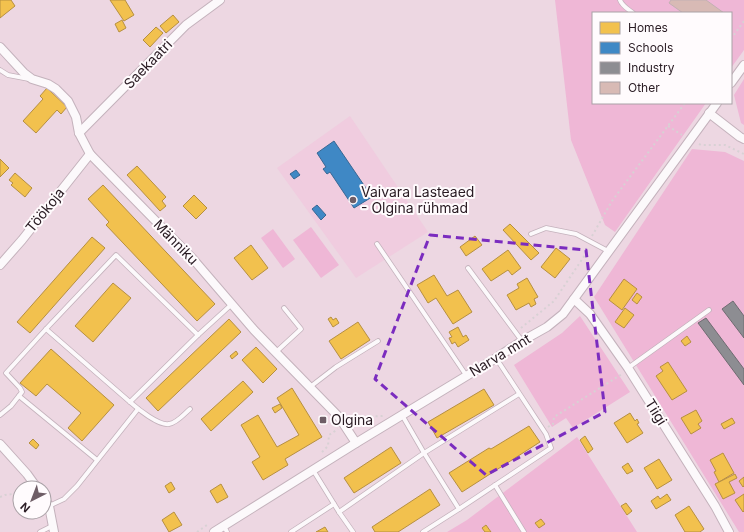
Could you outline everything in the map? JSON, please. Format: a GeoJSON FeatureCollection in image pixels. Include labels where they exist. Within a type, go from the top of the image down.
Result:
{"type":"FeatureCollection","features":[{"type":"Feature","properties":{"kind":"street","name":"Saekaatri"},"geometry":{"type":"LineString","coordinates":[[80,133],[186,25],[220,0]]}},
{"type":"Feature","properties":{"kind":"street","name":"Männiku"},"geometry":{"type":"LineString","coordinates":[[0,47],[24,73],[32,79],[48,84],[56,89],[68,101],[76,117],[80,133],[90,154],[193,259],[254,330],[339,417],[356,443]]}},
{"type":"Feature","properties":{"kind":"street"},"geometry":{"type":"LineString","coordinates":[[732,82],[744,65]]}},
{"type":"Feature","properties":{"kind":"street","name":"Narva mnt"},"geometry":{"type":"LineString","coordinates":[[214,532],[226,529],[313,470],[496,358],[522,340],[547,327],[563,314],[716,104]]}},
{"type":"Feature","properties":{"kind":"street"},"geometry":{"type":"LineString","coordinates":[[710,113],[744,139]]}},
{"type":"Feature","properties":{"kind":"street","name":"Töökoja"},"geometry":{"type":"LineString","coordinates":[[0,265],[22,240],[90,154]]}},
{"type":"Feature","properties":{"kind":"street","name":"Tiigi"},"geometry":{"type":"LineString","coordinates":[[574,299],[590,314],[628,369],[715,506],[729,532]]}},
{"type":"Feature","properties":{"kind":"street"},"geometry":{"type":"LineString","coordinates":[[0,444],[31,480]]}},
{"type":"Feature","properties":{"kind":"lane"},"geometry":{"type":"LineString","coordinates":[[620,0],[623,6],[632,12]]}},
{"type":"Feature","properties":{"kind":"lane"},"geometry":{"type":"LineString","coordinates":[[0,70],[8,76],[32,79]]}},
{"type":"Feature","properties":{"kind":"lane"},"geometry":{"type":"LineString","coordinates":[[531,234],[546,228],[576,234],[608,251]]}},
{"type":"Feature","properties":{"kind":"lane"},"geometry":{"type":"LineString","coordinates":[[377,244],[466,376]]}},
{"type":"Feature","properties":{"kind":"lane"},"geometry":{"type":"LineString","coordinates":[[0,415],[11,406],[22,392],[6,373],[116,254],[198,335]]}},
{"type":"Feature","properties":{"kind":"lane"},"geometry":{"type":"LineString","coordinates":[[468,268],[522,340]]}},
{"type":"Feature","properties":{"kind":"lane"},"geometry":{"type":"LineString","coordinates":[[130,402],[198,335],[232,304]]}},
{"type":"Feature","properties":{"kind":"lane"},"geometry":{"type":"LineString","coordinates":[[276,352],[301,329],[284,308]]}},
{"type":"Feature","properties":{"kind":"lane"},"geometry":{"type":"LineString","coordinates":[[628,369],[709,310]]}},
{"type":"Feature","properties":{"kind":"lane"},"geometry":{"type":"LineString","coordinates":[[46,329],[138,409],[162,424],[174,422],[190,409]]}},
{"type":"Feature","properties":{"kind":"lane"},"geometry":{"type":"LineString","coordinates":[[310,387],[336,367],[378,341]]}},
{"type":"Feature","properties":{"kind":"lane"},"geometry":{"type":"LineString","coordinates":[[423,532],[551,448],[544,430],[496,358]]}},
{"type":"Feature","properties":{"kind":"lane"},"geometry":{"type":"LineString","coordinates":[[339,512],[424,453],[519,394]]}},
{"type":"Feature","properties":{"kind":"lane"},"geometry":{"type":"LineString","coordinates":[[19,396],[97,460]]}},
{"type":"Feature","properties":{"kind":"lane"},"geometry":{"type":"LineString","coordinates":[[52,504],[64,498],[77,486],[138,409]]}},
{"type":"Feature","properties":{"kind":"lane"},"geometry":{"type":"LineString","coordinates":[[402,415],[459,509]]}},
{"type":"Feature","properties":{"kind":"lane"},"geometry":{"type":"LineString","coordinates":[[313,470],[353,532]]}},
{"type":"Feature","properties":{"kind":"lane"},"geometry":{"type":"LineString","coordinates":[[495,485],[524,532]]}},
{"type":"Feature","properties":{"kind":"lane"},"geometry":{"type":"LineString","coordinates":[[291,532],[334,504]]}},
{"type":"Feature","properties":{"kind":"lane"},"geometry":{"type":"LineString","coordinates":[[40,532],[53,529]]}},
{"type":"Feature","properties":{"kind":"path"},"geometry":{"type":"LineString","coordinates":[[732,38],[744,21]]}},
{"type":"Feature","properties":{"kind":"path"},"geometry":{"type":"LineString","coordinates":[[517,332],[554,301],[585,255],[590,241],[612,201],[684,104]]}},
{"type":"Feature","properties":{"kind":"path"},"geometry":{"type":"LineString","coordinates":[[668,126],[701,145],[725,145],[744,154]]}},
{"type":"Feature","properties":{"kind":"path"},"geometry":{"type":"LineString","coordinates":[[544,430],[553,424],[554,417],[628,369]]}},
{"type":"Feature","properties":{"kind":"path"},"geometry":{"type":"LineString","coordinates":[[318,455],[328,446],[329,435],[351,420],[362,417],[386,415]]}},
{"type":"Feature","properties":{"kind":"path"},"geometry":{"type":"LineString","coordinates":[[0,498],[12,494]]}},
{"type":"Feature","properties":{"kind":"path"},"geometry":{"type":"LineString","coordinates":[[196,532],[209,524]]}},
{"type":"Feature","properties":{"kind":"highlighted area"},"geometry":{"type":"Polygon","coordinates":[[[430,235],[586,250],[605,412],[486,475],[375,379],[430,235]]]}},
{"type":"Feature","properties":{"kind":"shaded area"},"geometry":{"type":"Polygon","coordinates":[[[555,0],[744,0],[744,50],[732,67],[732,12],[592,12],[592,104],[705,104],[615,232],[605,225],[571,140],[555,0]]]}},
{"type":"Feature","properties":{"kind":"shaded area"},"geometry":{"type":"Polygon","coordinates":[[[744,79],[744,125],[741,123],[734,95],[744,79]]]}},
{"type":"Feature","properties":{"kind":"shaded area","name":"Vaivara Lasteaed - Olgina rühmad"},"geometry":{"type":"Polygon","coordinates":[[[350,116],[428,232],[356,278],[277,168],[350,116]]]}},
{"type":"Feature","properties":{"kind":"shaded area"},"geometry":{"type":"Polygon","coordinates":[[[692,149],[725,152],[744,161],[744,532],[739,532],[594,297],[692,149]]]}},
{"type":"Feature","properties":{"kind":"shaded area"},"geometry":{"type":"Polygon","coordinates":[[[311,227],[339,265],[321,278],[293,240],[311,227]]]}},
{"type":"Feature","properties":{"kind":"shaded area"},"geometry":{"type":"Polygon","coordinates":[[[273,229],[295,259],[283,268],[261,238],[273,229]]]}},
{"type":"Feature","properties":{"kind":"shaded area"},"geometry":{"type":"Polygon","coordinates":[[[580,316],[630,392],[573,428],[566,418],[552,427],[514,365],[562,333],[580,316]]]}},
{"type":"Feature","properties":{"kind":"shaded area"},"geometry":{"type":"Polygon","coordinates":[[[577,437],[637,532],[447,532],[467,520],[577,437]]]}},
{"type":"Feature","properties":{"kind":"building: Homes"},"geometry":{"type":"Polygon","coordinates":[[[0,0],[11,0],[15,6],[0,18],[0,0]]]}},
{"type":"Feature","properties":{"kind":"building: Homes"},"geometry":{"type":"Polygon","coordinates":[[[110,0],[125,0],[134,15],[124,21],[110,0]]]}},
{"type":"Feature","properties":{"kind":"building: Homes"},"geometry":{"type":"Polygon","coordinates":[[[173,15],[179,22],[166,33],[160,26],[173,15]]]}},
{"type":"Feature","properties":{"kind":"building: Homes"},"geometry":{"type":"Polygon","coordinates":[[[122,20],[126,28],[119,32],[115,24],[122,20]]]}},
{"type":"Feature","properties":{"kind":"building: Homes"},"geometry":{"type":"Polygon","coordinates":[[[156,27],[163,33],[150,47],[143,40],[156,27]]]}},
{"type":"Feature","properties":{"kind":"building: Homes"},"geometry":{"type":"Polygon","coordinates":[[[47,88],[67,107],[61,114],[57,110],[36,133],[23,121],[43,99],[40,96],[47,88]]]}},
{"type":"Feature","properties":{"kind":"building: Homes"},"geometry":{"type":"Polygon","coordinates":[[[0,159],[9,168],[0,177],[0,159]]]}},
{"type":"Feature","properties":{"kind":"building: Homes"},"geometry":{"type":"Polygon","coordinates":[[[137,166],[166,197],[162,201],[166,206],[160,211],[127,175],[137,166]]]}},
{"type":"Feature","properties":{"kind":"building: Homes"},"geometry":{"type":"Polygon","coordinates":[[[15,173],[32,188],[25,197],[11,185],[13,183],[9,180],[15,173]]]}},
{"type":"Feature","properties":{"kind":"building: Homes"},"geometry":{"type":"Polygon","coordinates":[[[103,185],[215,304],[197,321],[106,225],[109,222],[88,199],[103,185]]]}},
{"type":"Feature","properties":{"kind":"building: Homes"},"geometry":{"type":"Polygon","coordinates":[[[194,195],[207,208],[196,219],[183,206],[194,195]]]}},
{"type":"Feature","properties":{"kind":"building: Homes"},"geometry":{"type":"Polygon","coordinates":[[[510,224],[539,253],[531,260],[503,230],[510,224]]]}},
{"type":"Feature","properties":{"kind":"building: Homes"},"geometry":{"type":"Polygon","coordinates":[[[475,236],[482,245],[466,256],[460,247],[475,236]]]}},
{"type":"Feature","properties":{"kind":"building: Homes"},"geometry":{"type":"Polygon","coordinates":[[[92,237],[105,248],[30,333],[17,322],[92,237]]]}},
{"type":"Feature","properties":{"kind":"building: Homes"},"geometry":{"type":"Polygon","coordinates":[[[251,245],[268,268],[252,280],[234,258],[251,245]]]}},
{"type":"Feature","properties":{"kind":"building: Homes"},"geometry":{"type":"Polygon","coordinates":[[[556,248],[570,259],[555,278],[541,267],[556,248]]]}},
{"type":"Feature","properties":{"kind":"building: Homes"},"geometry":{"type":"Polygon","coordinates":[[[508,250],[521,268],[512,275],[508,270],[491,281],[482,269],[508,250]]]}},
{"type":"Feature","properties":{"kind":"building: Homes"},"geometry":{"type":"Polygon","coordinates":[[[434,275],[447,296],[458,290],[472,312],[453,324],[436,298],[428,303],[417,285],[434,275]]]}},
{"type":"Feature","properties":{"kind":"building: Homes"},"geometry":{"type":"Polygon","coordinates":[[[527,278],[538,297],[534,299],[536,304],[531,307],[529,303],[516,310],[507,295],[519,288],[517,284],[527,278]]]}},
{"type":"Feature","properties":{"kind":"building: Homes"},"geometry":{"type":"Polygon","coordinates":[[[624,279],[637,289],[622,310],[609,300],[624,279]]]}},
{"type":"Feature","properties":{"kind":"building: Homes"},"geometry":{"type":"Polygon","coordinates":[[[113,283],[131,298],[93,342],[75,326],[113,283]]]}},
{"type":"Feature","properties":{"kind":"building: Homes"},"geometry":{"type":"Polygon","coordinates":[[[637,293],[642,297],[637,304],[632,300],[637,293]]]}},
{"type":"Feature","properties":{"kind":"building: Homes"},"geometry":{"type":"Polygon","coordinates":[[[625,308],[634,315],[624,328],[615,322],[625,308]]]}},
{"type":"Feature","properties":{"kind":"building: Homes"},"geometry":{"type":"Polygon","coordinates":[[[331,317],[333,320],[336,318],[339,323],[333,327],[328,319],[331,317]]]}},
{"type":"Feature","properties":{"kind":"building: Homes"},"geometry":{"type":"Polygon","coordinates":[[[229,319],[241,332],[158,411],[146,398],[229,319]]]}},
{"type":"Feature","properties":{"kind":"building: Homes"},"geometry":{"type":"Polygon","coordinates":[[[358,322],[370,340],[341,359],[329,341],[358,322]]]}},
{"type":"Feature","properties":{"kind":"building: Homes"},"geometry":{"type":"Polygon","coordinates":[[[458,327],[463,337],[466,335],[469,340],[458,347],[455,342],[452,344],[449,338],[452,337],[449,332],[458,327]]]}},
{"type":"Feature","properties":{"kind":"building: Homes"},"geometry":{"type":"Polygon","coordinates":[[[687,336],[691,342],[685,346],[681,341],[687,336]]]}},
{"type":"Feature","properties":{"kind":"building: Homes"},"geometry":{"type":"Polygon","coordinates":[[[256,347],[277,369],[263,383],[242,360],[256,347]]]}},
{"type":"Feature","properties":{"kind":"building: Homes"},"geometry":{"type":"Polygon","coordinates":[[[51,349],[114,405],[82,441],[68,428],[81,413],[47,384],[36,396],[20,383],[51,349]]]}},
{"type":"Feature","properties":{"kind":"building: Homes"},"geometry":{"type":"Polygon","coordinates":[[[236,351],[238,354],[232,359],[230,356],[236,351]]]}},
{"type":"Feature","properties":{"kind":"building: Homes"},"geometry":{"type":"Polygon","coordinates":[[[668,362],[687,391],[672,400],[656,376],[663,371],[660,367],[668,362]]]}},
{"type":"Feature","properties":{"kind":"building: Homes"},"geometry":{"type":"Polygon","coordinates":[[[243,381],[253,392],[211,431],[201,419],[243,381]]]}},
{"type":"Feature","properties":{"kind":"building: Homes"},"geometry":{"type":"Polygon","coordinates":[[[292,388],[322,437],[285,459],[288,465],[263,480],[252,462],[260,457],[241,425],[258,415],[277,447],[299,435],[277,398],[292,388]]]}},
{"type":"Feature","properties":{"kind":"building: Homes"},"geometry":{"type":"Polygon","coordinates":[[[484,389],[494,405],[437,438],[428,422],[484,389]]]}},
{"type":"Feature","properties":{"kind":"building: Homes"},"geometry":{"type":"Polygon","coordinates":[[[280,404],[282,408],[275,413],[272,408],[280,404]]]}},
{"type":"Feature","properties":{"kind":"building: Homes"},"geometry":{"type":"Polygon","coordinates":[[[696,410],[702,421],[698,424],[701,428],[691,434],[681,418],[696,410]]]}},
{"type":"Feature","properties":{"kind":"building: Homes"},"geometry":{"type":"Polygon","coordinates":[[[630,413],[635,421],[637,419],[639,423],[637,424],[643,433],[627,443],[614,423],[630,413]]]}},
{"type":"Feature","properties":{"kind":"building: Homes"},"geometry":{"type":"Polygon","coordinates":[[[732,418],[735,423],[724,429],[721,424],[732,418]]]}},
{"type":"Feature","properties":{"kind":"building: Homes"},"geometry":{"type":"Polygon","coordinates":[[[529,426],[540,442],[462,492],[449,473],[489,448],[491,449],[529,426]]]}},
{"type":"Feature","properties":{"kind":"building: Homes"},"geometry":{"type":"Polygon","coordinates":[[[585,436],[593,449],[588,453],[580,440],[585,436]]]}},
{"type":"Feature","properties":{"kind":"building: Homes"},"geometry":{"type":"Polygon","coordinates":[[[33,439],[39,445],[36,449],[29,443],[33,439]]]}},
{"type":"Feature","properties":{"kind":"building: Homes"},"geometry":{"type":"Polygon","coordinates":[[[391,447],[401,463],[354,493],[344,478],[391,447]]]}},
{"type":"Feature","properties":{"kind":"building: Homes"},"geometry":{"type":"Polygon","coordinates":[[[723,453],[734,473],[719,482],[714,472],[716,471],[710,460],[723,453]]]}},
{"type":"Feature","properties":{"kind":"building: Homes"},"geometry":{"type":"Polygon","coordinates":[[[659,459],[672,480],[657,489],[644,468],[659,459]]]}},
{"type":"Feature","properties":{"kind":"building: Homes"},"geometry":{"type":"Polygon","coordinates":[[[628,463],[633,471],[627,474],[622,467],[628,463]]]}},
{"type":"Feature","properties":{"kind":"building: Homes"},"geometry":{"type":"Polygon","coordinates":[[[735,474],[737,478],[729,482],[735,493],[723,499],[715,484],[735,474]]]}},
{"type":"Feature","properties":{"kind":"building: Homes"},"geometry":{"type":"Polygon","coordinates":[[[744,477],[744,486],[743,487],[739,481],[744,477]]]}},
{"type":"Feature","properties":{"kind":"building: Homes"},"geometry":{"type":"Polygon","coordinates":[[[171,482],[175,489],[169,493],[165,486],[171,482]]]}},
{"type":"Feature","properties":{"kind":"building: Homes"},"geometry":{"type":"Polygon","coordinates":[[[221,484],[228,497],[217,503],[210,491],[221,484]]]}},
{"type":"Feature","properties":{"kind":"building: Homes"},"geometry":{"type":"Polygon","coordinates":[[[430,489],[440,505],[398,532],[375,532],[372,527],[430,489]]]}},
{"type":"Feature","properties":{"kind":"building: Homes"},"geometry":{"type":"Polygon","coordinates":[[[667,494],[671,500],[656,509],[651,501],[658,496],[660,499],[667,494]]]}},
{"type":"Feature","properties":{"kind":"building: Homes"},"geometry":{"type":"Polygon","coordinates":[[[744,494],[744,511],[743,512],[735,500],[744,494]]]}},
{"type":"Feature","properties":{"kind":"building: Homes"},"geometry":{"type":"Polygon","coordinates":[[[626,503],[632,511],[627,515],[621,506],[626,503]]]}},
{"type":"Feature","properties":{"kind":"building: Homes"},"geometry":{"type":"Polygon","coordinates":[[[689,506],[704,529],[700,532],[685,532],[675,515],[689,506]]]}},
{"type":"Feature","properties":{"kind":"building: Homes"},"geometry":{"type":"Polygon","coordinates":[[[174,512],[182,525],[169,532],[162,520],[174,512]]]}},
{"type":"Feature","properties":{"kind":"building: Homes"},"geometry":{"type":"Polygon","coordinates":[[[541,519],[545,524],[539,528],[535,523],[541,519]]]}},
{"type":"Feature","properties":{"kind":"building: Homes"},"geometry":{"type":"Polygon","coordinates":[[[486,525],[491,532],[485,532],[482,528],[486,525]]]}},
{"type":"Feature","properties":{"kind":"building: Homes"},"geometry":{"type":"Polygon","coordinates":[[[325,527],[328,532],[316,532],[325,527]]]}},
{"type":"Feature","properties":{"kind":"building: Schools"},"geometry":{"type":"Polygon","coordinates":[[[334,141],[372,197],[354,208],[330,172],[327,174],[323,169],[326,167],[317,153],[334,141]]]}},
{"type":"Feature","properties":{"kind":"building: Schools"},"geometry":{"type":"Polygon","coordinates":[[[296,170],[300,175],[294,179],[290,174],[296,170]]]}},
{"type":"Feature","properties":{"kind":"building: Schools"},"geometry":{"type":"Polygon","coordinates":[[[317,205],[326,215],[321,220],[312,209],[317,205]]]}},
{"type":"Feature","properties":{"kind":"building: Industry"},"geometry":{"type":"Polygon","coordinates":[[[733,301],[744,316],[744,338],[722,309],[733,301]]]}},
{"type":"Feature","properties":{"kind":"building: Industry"},"geometry":{"type":"Polygon","coordinates":[[[706,318],[744,369],[744,385],[698,323],[706,318]]]}},
{"type":"Feature","properties":{"kind":"building: Other"},"geometry":{"type":"Polygon","coordinates":[[[671,0],[706,0],[723,12],[682,12],[669,3],[671,0]]]}},
{"type":"Feature","properties":{"kind":"place","name":"Vaivara Lasteaed - Olgina rühmad"},"geometry":{"type":"Point","coordinates":[353,200]}},
{"type":"Feature","properties":{"kind":"place","name":"Olgina"},"geometry":{"type":"Point","coordinates":[323,420]}}]}
